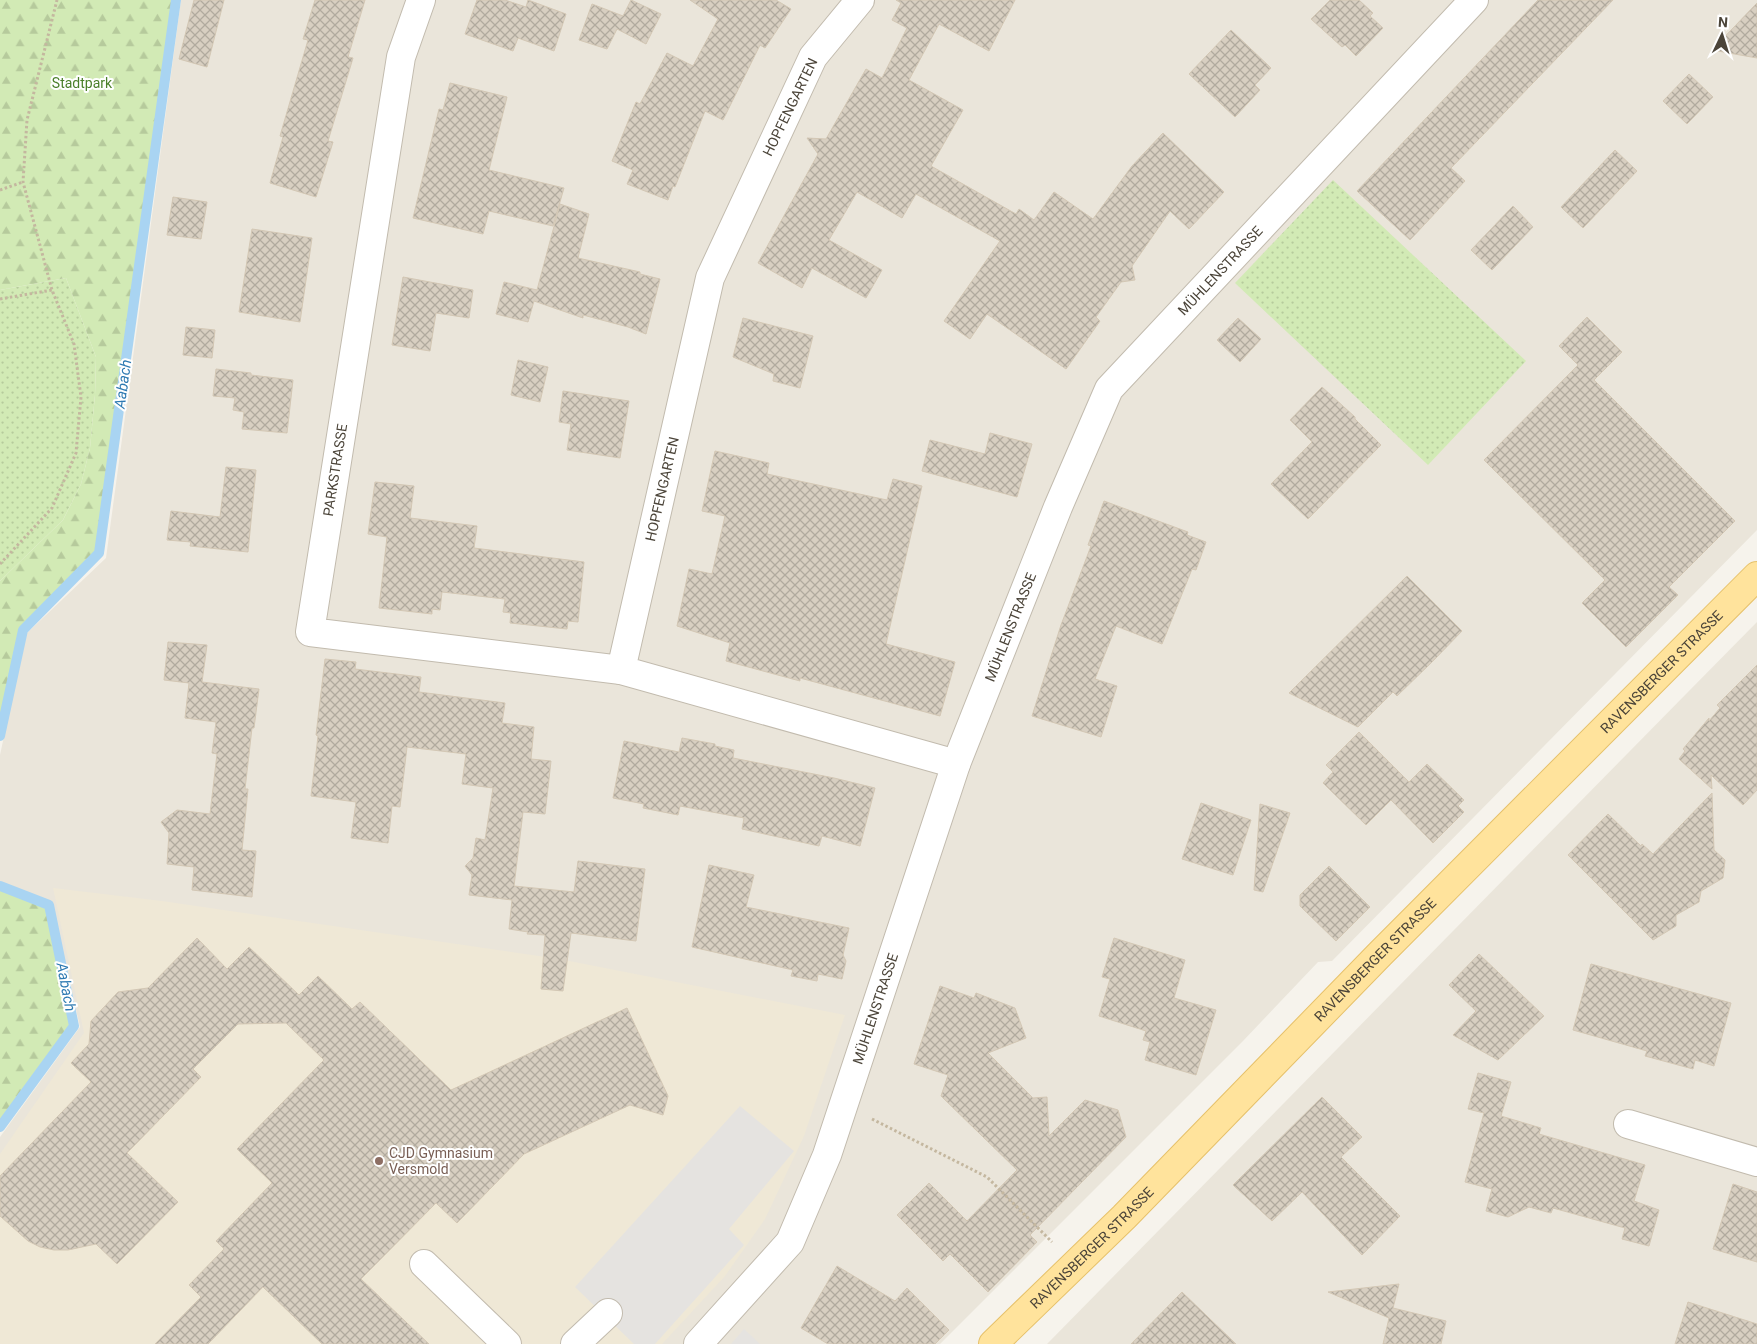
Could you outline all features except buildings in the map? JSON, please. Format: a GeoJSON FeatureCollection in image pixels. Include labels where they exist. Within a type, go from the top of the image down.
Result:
{"type":"FeatureCollection","features":[{"type":"Feature","properties":{"kind":"main road","name":"RAVENSBERGER STRASSE"},"geometry":{"type":"LineString","coordinates":[[993,1344],[1075,1266],[1380,954],[1757,576]]}},
{"type":"Feature","properties":{"kind":"street","name":"PARKSTRASSE"},"geometry":{"type":"LineString","coordinates":[[421,0],[401,57],[310,632],[621,670]]}},
{"type":"Feature","properties":{"kind":"street","name":"HOPFENGARTEN"},"geometry":{"type":"LineString","coordinates":[[621,670],[710,278],[813,57],[860,0]]}},
{"type":"Feature","properties":{"kind":"street","name":"MÜHLENSTRASSE"},"geometry":{"type":"LineString","coordinates":[[698,1344],[790,1242],[827,1155],[956,764],[1058,506],[1109,390],[1474,0]]}},
{"type":"Feature","properties":{"kind":"street"},"geometry":{"type":"LineString","coordinates":[[621,670],[956,764]]}},
{"type":"Feature","properties":{"kind":"street"},"geometry":{"type":"LineString","coordinates":[[1628,1124],[1757,1162]]}},
{"type":"Feature","properties":{"kind":"street"},"geometry":{"type":"LineString","coordinates":[[424,1264],[508,1344]]}},
{"type":"Feature","properties":{"kind":"street"},"geometry":{"type":"LineString","coordinates":[[575,1344],[608,1313]]}},
{"type":"Feature","properties":{"kind":"path"},"geometry":{"type":"LineString","coordinates":[[0,564],[52,508],[76,453],[81,397],[74,344],[52,290],[23,182],[27,120],[57,0]]}},
{"type":"Feature","properties":{"kind":"path"},"geometry":{"type":"LineString","coordinates":[[0,190],[23,182]]}},
{"type":"Feature","properties":{"kind":"path"},"geometry":{"type":"LineString","coordinates":[[0,299],[52,290]]}},
{"type":"Feature","properties":{"kind":"path"},"geometry":{"type":"LineString","coordinates":[[844,1104],[987,1177],[1075,1266]]}},
{"type":"Feature","properties":{"kind":"shaded area"},"geometry":{"type":"Polygon","coordinates":[[[181,0],[1757,0],[1757,530],[1332,961],[1318,962],[1243,1041],[940,1344],[0,1344],[0,1137],[80,1027],[51,901],[0,882],[0,755],[26,634],[106,558],[181,0]]]}},
{"type":"Feature","properties":{"kind":"shaded area"},"geometry":{"type":"Polygon","coordinates":[[[1757,622],[1757,1344],[1047,1344],[1686,694],[1757,622]]]}},
{"type":"Feature","properties":{"kind":"shaded area"},"geometry":{"type":"Polygon","coordinates":[[[53,888],[162,901],[559,959],[845,1015],[804,1136],[765,1219],[725,1276],[662,1344],[0,1344],[0,1154],[84,1033],[53,888]]]}},
{"type":"Feature","properties":{"kind":"shaded area"},"geometry":{"type":"Polygon","coordinates":[[[740,1106],[794,1151],[729,1229],[744,1245],[655,1344],[634,1344],[575,1287],[740,1106]]]}},
{"type":"Feature","properties":{"kind":"shaded area"},"geometry":{"type":"Polygon","coordinates":[[[744,1329],[760,1344],[731,1344],[744,1329]]]}},
{"type":"Feature","properties":{"kind":"green space","name":"Stadtpark"},"geometry":{"type":"Polygon","coordinates":[[[0,0],[176,0],[99,553],[23,630],[0,736],[0,581],[63,520],[81,484],[90,448],[95,395],[96,357],[66,278],[0,290],[0,0]]]}},
{"type":"Feature","properties":{"kind":"green space"},"geometry":{"type":"Polygon","coordinates":[[[1333,180],[1526,361],[1428,465],[1235,283],[1333,180]]]}},
{"type":"Feature","properties":{"kind":"green space"},"geometry":{"type":"Polygon","coordinates":[[[66,278],[96,357],[95,395],[90,448],[81,484],[63,520],[0,581],[0,290],[66,278]]]}},
{"type":"Feature","properties":{"kind":"green space"},"geometry":{"type":"Polygon","coordinates":[[[0,886],[49,905],[74,1026],[0,1127],[0,886]]]}},
{"type":"Feature","properties":{"kind":"waterway","name":"Aabach"},"geometry":{"type":"LineString","coordinates":[[0,736],[23,630],[99,553],[176,0]]}},
{"type":"Feature","properties":{"kind":"waterway","name":"Aabach"},"geometry":{"type":"LineString","coordinates":[[0,886],[49,905],[74,1026],[0,1127]]}},
{"type":"Feature","properties":{"kind":"place","name":"CJD Gymnasium Versmold"},"geometry":{"type":"Point","coordinates":[379,1161]}}]}
